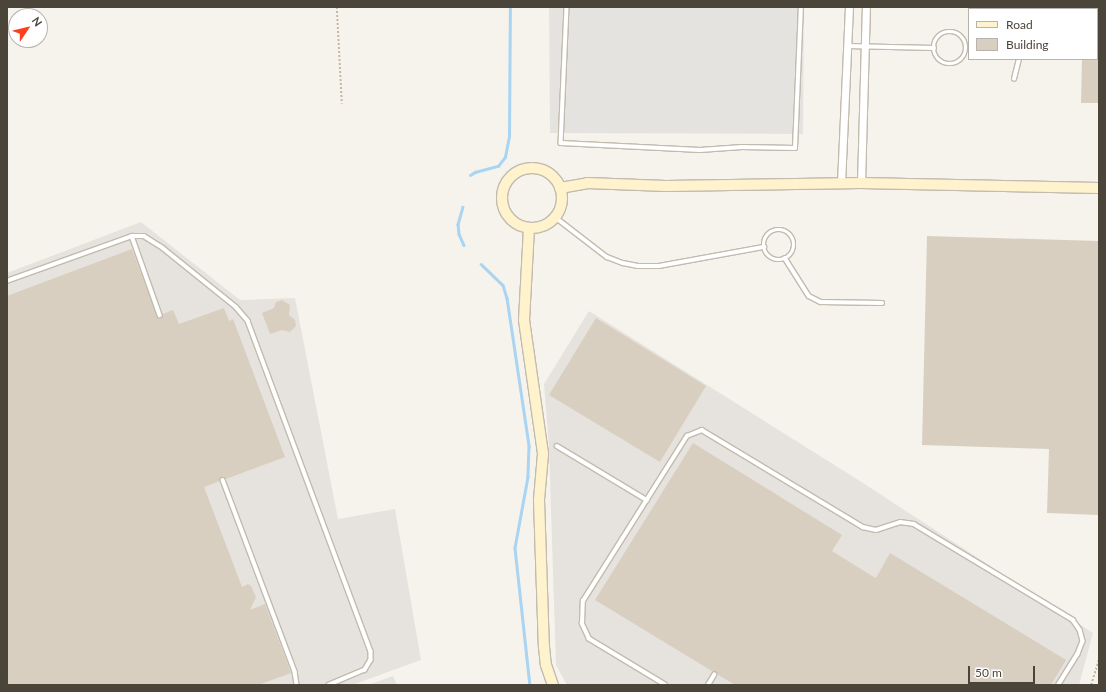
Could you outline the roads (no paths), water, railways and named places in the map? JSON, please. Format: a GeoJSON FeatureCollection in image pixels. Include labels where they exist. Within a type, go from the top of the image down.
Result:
{"type":"FeatureCollection","features":[{"type":"Feature","properties":{"kind":"street"},"geometry":{"type":"LineString","coordinates":[[841,183],[849,7]]}},
{"type":"Feature","properties":{"kind":"street"},"geometry":{"type":"LineString","coordinates":[[861,183],[866,7]]}},
{"type":"Feature","properties":{"kind":"street"},"geometry":{"type":"LineString","coordinates":[[532,167],[549,173],[560,188],[562,198],[556,217],[544,226],[529,228],[516,224],[504,211],[501,200],[502,190],[506,181],[513,173],[532,167]]}},
{"type":"Feature","properties":{"kind":"street"},"geometry":{"type":"LineString","coordinates":[[560,188],[587,183],[666,186],[861,183],[1099,188]]}},
{"type":"Feature","properties":{"kind":"street"},"geometry":{"type":"LineString","coordinates":[[529,228],[524,320],[543,454],[539,500],[544,647],[546,665],[553,685]]}},
{"type":"Feature","properties":{"kind":"lane"},"geometry":{"type":"LineString","coordinates":[[568,7],[561,143],[700,150],[742,147],[795,148],[801,7]]}},
{"type":"Feature","properties":{"kind":"lane"},"geometry":{"type":"LineString","coordinates":[[951,32],[956,33],[964,40],[967,50],[962,60],[952,64],[947,64],[938,58],[934,48],[935,43],[941,35],[951,32]]}},
{"type":"Feature","properties":{"kind":"lane"},"geometry":{"type":"LineString","coordinates":[[847,46],[934,48]]}},
{"type":"Feature","properties":{"kind":"lane"},"geometry":{"type":"LineString","coordinates":[[1014,79],[1019,60]]}},
{"type":"Feature","properties":{"kind":"lane"},"geometry":{"type":"LineString","coordinates":[[556,217],[607,257],[623,264],[659,266],[764,247]]}},
{"type":"Feature","properties":{"kind":"lane"},"geometry":{"type":"LineString","coordinates":[[777,229],[787,232],[793,239],[794,244],[791,254],[785,258],[778,260],[773,259],[768,256],[764,247],[765,237],[773,230],[777,229]]}},
{"type":"Feature","properties":{"kind":"lane"},"geometry":{"type":"LineString","coordinates":[[132,236],[160,315]]}},
{"type":"Feature","properties":{"kind":"lane"},"geometry":{"type":"LineString","coordinates":[[7,282],[132,236],[144,236],[163,248],[236,308],[248,321],[371,651],[371,660],[365,670],[329,685]]}},
{"type":"Feature","properties":{"kind":"lane"},"geometry":{"type":"LineString","coordinates":[[785,258],[809,296],[821,302],[882,303]]}},
{"type":"Feature","properties":{"kind":"lane"},"geometry":{"type":"LineString","coordinates":[[665,685],[590,639],[582,624],[583,601],[687,436],[702,430],[863,527],[876,530],[900,522],[914,524],[1073,620],[1080,630],[1083,641],[1078,654],[1060,685]]}},
{"type":"Feature","properties":{"kind":"lane"},"geometry":{"type":"LineString","coordinates":[[557,446],[646,500]]}},
{"type":"Feature","properties":{"kind":"lane"},"geometry":{"type":"LineString","coordinates":[[223,480],[295,672],[297,685]]}},
{"type":"Feature","properties":{"kind":"lane"},"geometry":{"type":"LineString","coordinates":[[708,685],[714,675]]}},
{"type":"Feature","properties":{"kind":"waterway"},"geometry":{"type":"LineString","coordinates":[[470,175],[475,172],[498,166],[505,157],[509,136],[510,7]]}},
{"type":"Feature","properties":{"kind":"waterway"},"geometry":{"type":"LineString","coordinates":[[463,207],[458,224],[459,234],[464,245]]}},
{"type":"Feature","properties":{"kind":"waterway"},"geometry":{"type":"LineString","coordinates":[[481,264],[503,285],[507,298],[529,446],[528,477],[515,548],[530,685]]}}]}
